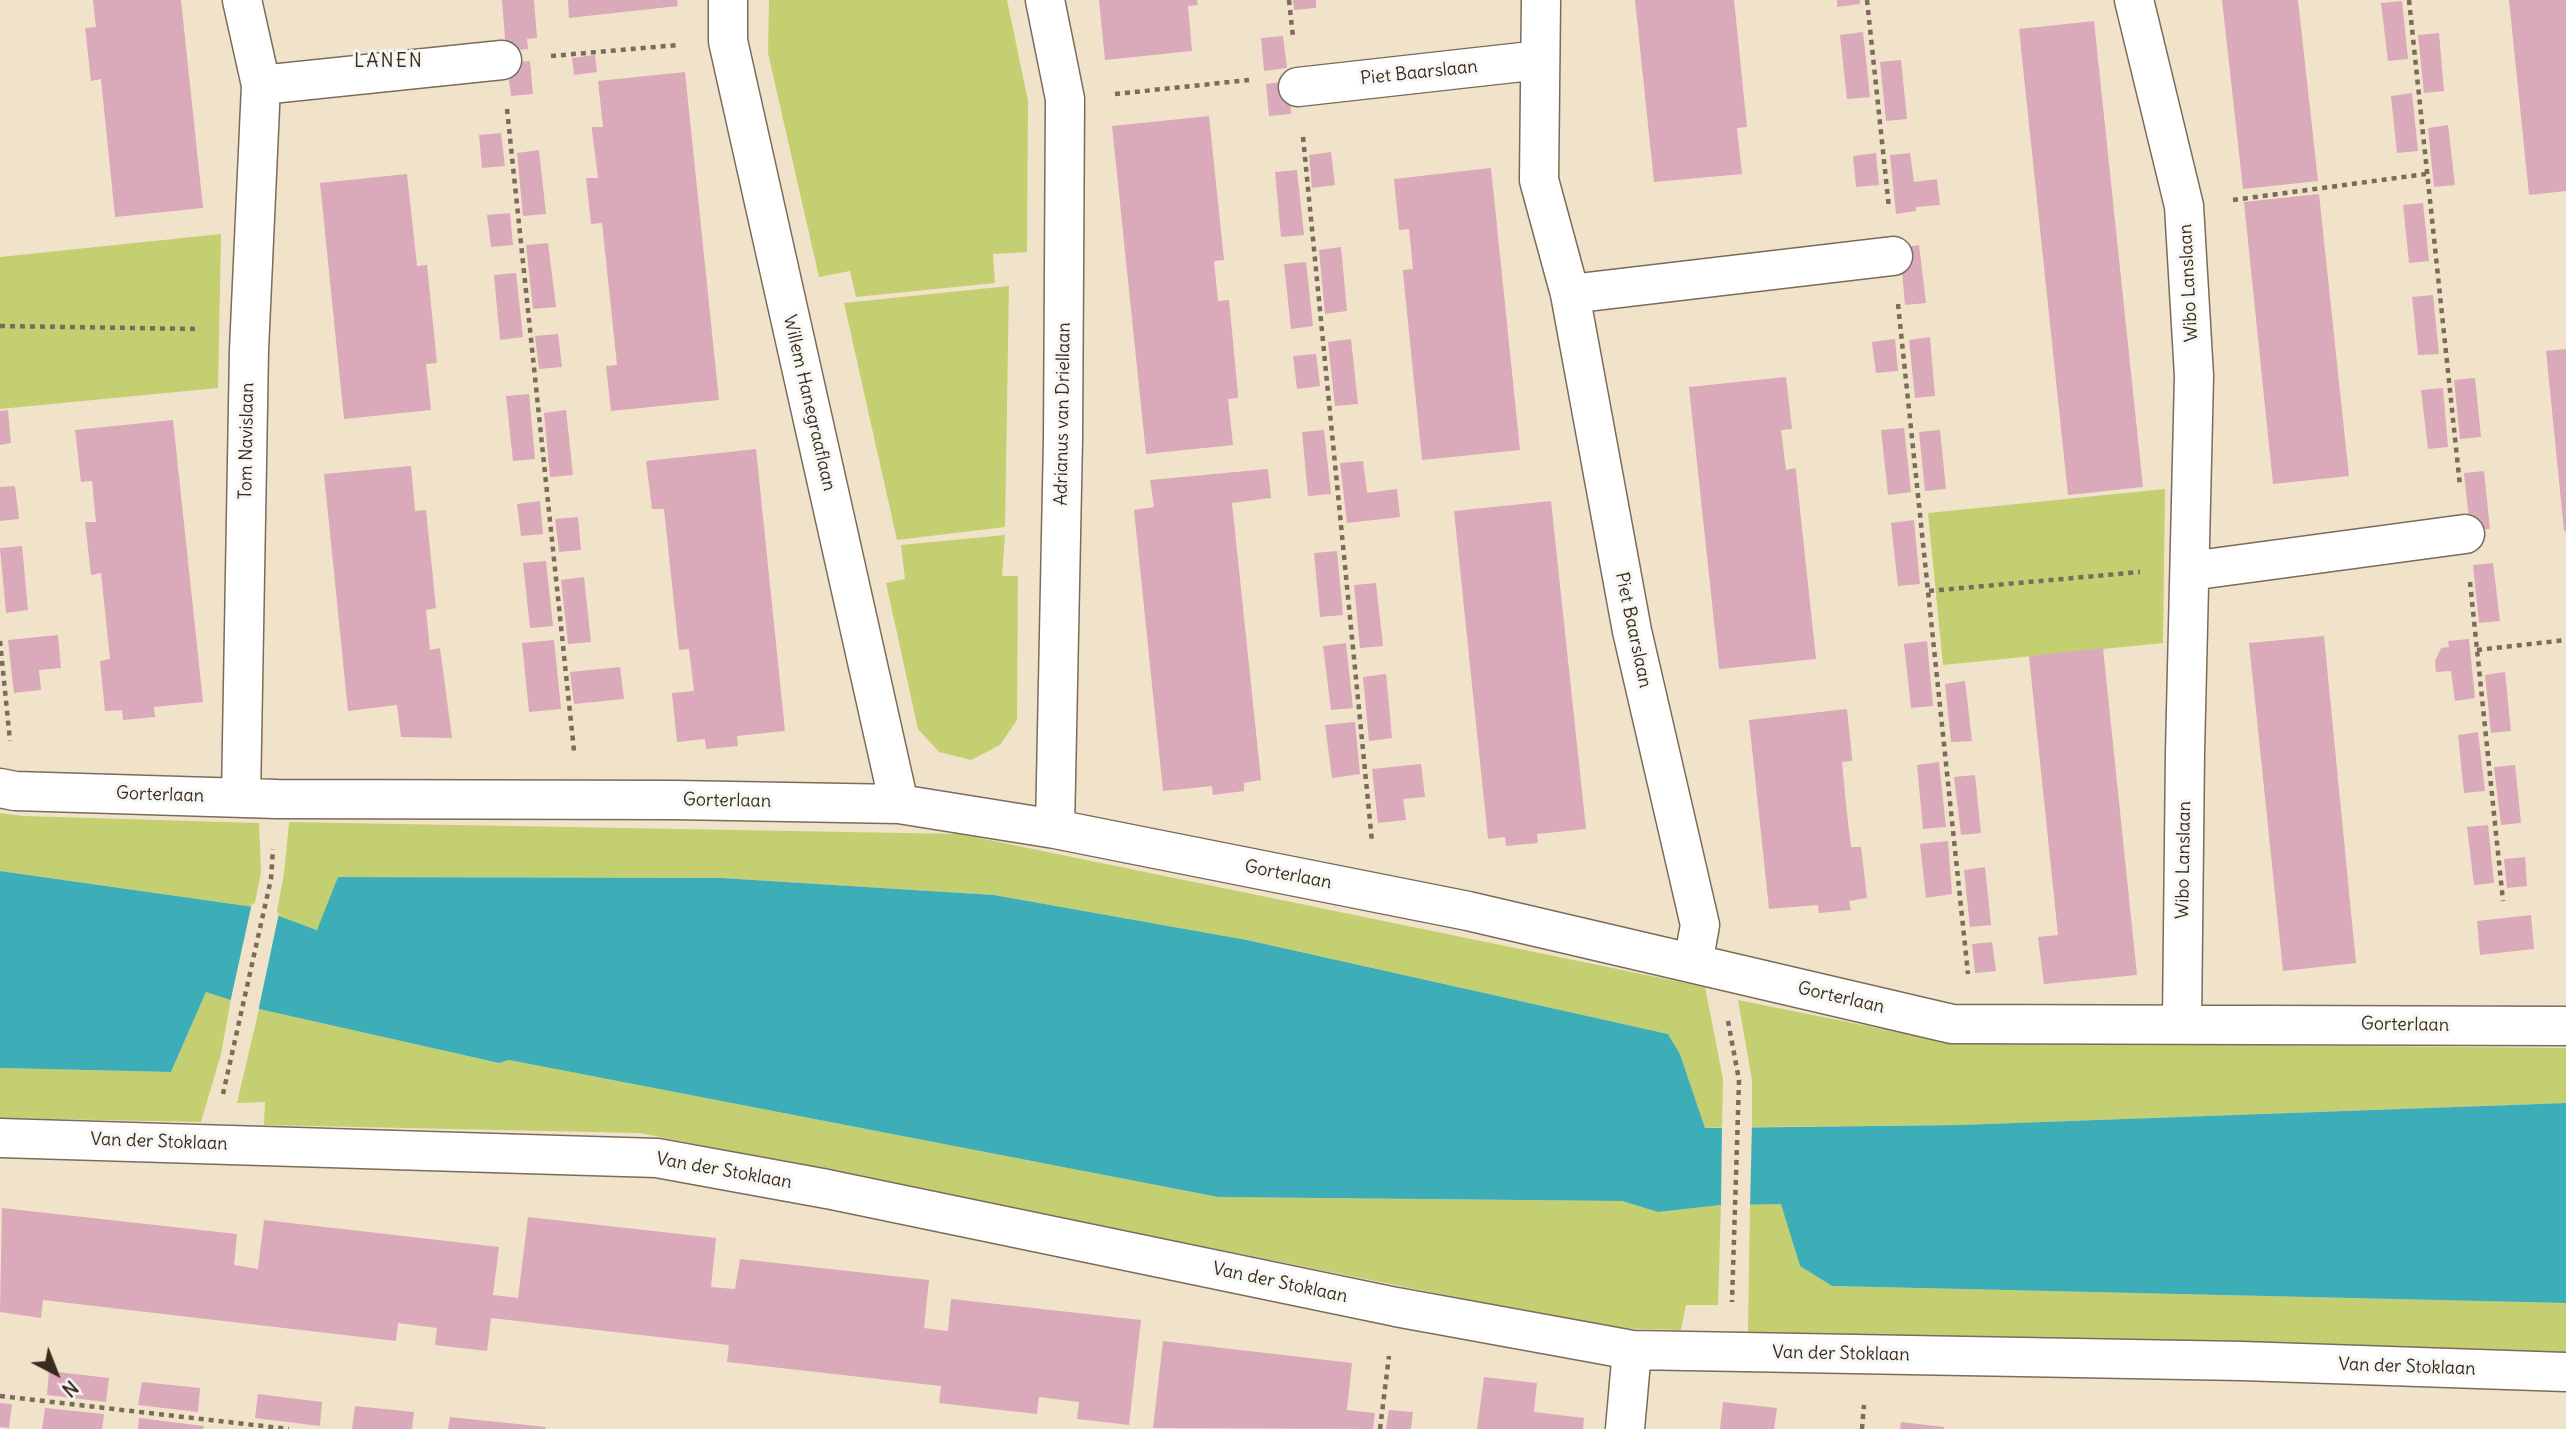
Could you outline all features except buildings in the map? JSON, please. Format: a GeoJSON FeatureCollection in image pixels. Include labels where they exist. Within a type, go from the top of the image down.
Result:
{"type":"FeatureCollection","features":[{"type":"Feature","properties":{"kind":"street","name":"Tom Navislaan"},"geometry":{"type":"LineString","coordinates":[[242,0],[261,85],[250,330],[242,798]]}},
{"type":"Feature","properties":{"kind":"street","name":"Willem Hanegraaflaan"},"geometry":{"type":"LineString","coordinates":[[729,0],[728,41],[899,804]]}},
{"type":"Feature","properties":{"kind":"street","name":"Adrianus van Driellaan"},"geometry":{"type":"LineString","coordinates":[[1045,0],[1065,99],[1063,439],[1055,829]]}},
{"type":"Feature","properties":{"kind":"street","name":"Piet Baarslaan"},"geometry":{"type":"LineString","coordinates":[[1541,0],[1539,180],[1570,294],[1632,632],[1700,925],[1693,963]]}},
{"type":"Feature","properties":{"kind":"street","name":"Wibo Lanslaan"},"geometry":{"type":"LineString","coordinates":[[2134,0],[2184,206],[2194,376],[2182,1023]]}},
{"type":"Feature","properties":{"kind":"street"},"geometry":{"type":"LineString","coordinates":[[261,85],[502,60]]}},
{"type":"Feature","properties":{"kind":"street","name":"Piet Baarslaan"},"geometry":{"type":"LineString","coordinates":[[1298,87],[1539,60]]}},
{"type":"Feature","properties":{"kind":"street"},"geometry":{"type":"LineString","coordinates":[[1570,294],[1893,256]]}},
{"type":"Feature","properties":{"kind":"street"},"geometry":{"type":"LineString","coordinates":[[2190,571],[2465,534]]}},
{"type":"Feature","properties":{"kind":"street","name":"Gorterlaan"},"geometry":{"type":"LineString","coordinates":[[8,789],[242,798],[899,804],[1055,829],[1468,911],[1952,1024],[2566,1026]]}},
{"type":"Feature","properties":{"kind":"street","name":"Van der Stoklaan"},"geometry":{"type":"LineString","coordinates":[[0,1138],[657,1158],[827,1189],[1396,1307],[1632,1350],[2242,1361],[2566,1372]]}},
{"type":"Feature","properties":{"kind":"street"},"geometry":{"type":"LineString","coordinates":[[1625,1429],[1632,1350]]}},
{"type":"Feature","properties":{"kind":"path"},"geometry":{"type":"LineString","coordinates":[[1289,0],[1377,893]]}},
{"type":"Feature","properties":{"kind":"path"},"geometry":{"type":"LineString","coordinates":[[1867,0],[1974,1024]]}},
{"type":"Feature","properties":{"kind":"path"},"geometry":{"type":"LineString","coordinates":[[2409,0],[2502,901]]}},
{"type":"Feature","properties":{"kind":"path"},"geometry":{"type":"LineString","coordinates":[[579,800],[502,60],[728,41]]}},
{"type":"Feature","properties":{"kind":"path"},"geometry":{"type":"LineString","coordinates":[[1065,99],[1288,77],[1298,87]]}},
{"type":"Feature","properties":{"kind":"path"},"geometry":{"type":"LineString","coordinates":[[2184,206],[2427,174]]}},
{"type":"Feature","properties":{"kind":"path"},"geometry":{"type":"LineString","coordinates":[[0,326],[250,330]]}},
{"type":"Feature","properties":{"kind":"path"},"geometry":{"type":"LineString","coordinates":[[1928,591],[2163,570],[2190,571]]}},
{"type":"Feature","properties":{"kind":"path"},"geometry":{"type":"LineString","coordinates":[[2477,650],[2566,640]]}},
{"type":"Feature","properties":{"kind":"path"},"geometry":{"type":"LineString","coordinates":[[0,641],[8,789]]}},
{"type":"Feature","properties":{"kind":"path"},"geometry":{"type":"LineString","coordinates":[[233,1051],[271,879]]}},
{"type":"Feature","properties":{"kind":"path"},"geometry":{"type":"LineString","coordinates":[[1734,1256],[1739,1080]]}},
{"type":"Feature","properties":{"kind":"path"},"geometry":{"type":"LineString","coordinates":[[1380,1429],[1396,1307]]}},
{"type":"Feature","properties":{"kind":"path"},"geometry":{"type":"LineString","coordinates":[[0,1396],[289,1429]]}},
{"type":"Feature","properties":{"kind":"green space"},"geometry":{"type":"Polygon","coordinates":[[[769,0],[1007,0],[1028,101],[1027,252],[993,254],[995,283],[856,297],[850,271],[819,277],[768,53],[769,0]]]}},
{"type":"Feature","properties":{"kind":"green space"},"geometry":{"type":"Polygon","coordinates":[[[221,234],[218,388],[0,409],[0,257],[221,234]]]}},
{"type":"Feature","properties":{"kind":"green space"},"geometry":{"type":"Polygon","coordinates":[[[1009,286],[1005,527],[897,540],[844,303],[1009,286]]]}},
{"type":"Feature","properties":{"kind":"green space"},"geometry":{"type":"Polygon","coordinates":[[[2165,489],[2163,643],[1943,665],[1928,513],[2165,489]]]}},
{"type":"Feature","properties":{"kind":"green space"},"geometry":{"type":"Polygon","coordinates":[[[1005,535],[1002,576],[1018,576],[1017,720],[1000,745],[971,760],[939,752],[918,729],[886,583],[905,579],[901,545],[1005,535]]]}},
{"type":"Feature","properties":{"kind":"green space"},"geometry":{"type":"Polygon","coordinates":[[[0,813],[23,816],[259,823],[261,872],[254,907],[0,871],[0,813]]]}},
{"type":"Feature","properties":{"kind":"green space"},"geometry":{"type":"Polygon","coordinates":[[[289,822],[960,834],[1705,987],[1723,1079],[1722,1127],[1705,1128],[1680,1054],[1668,1034],[1247,940],[994,895],[722,878],[339,877],[318,930],[276,916],[284,874],[289,822]]]}},
{"type":"Feature","properties":{"kind":"green space"},"geometry":{"type":"Polygon","coordinates":[[[206,992],[231,999],[221,1054],[201,1122],[0,1118],[0,1068],[171,1072],[206,992]]]}},
{"type":"Feature","properties":{"kind":"green space"},"geometry":{"type":"Polygon","coordinates":[[[1738,1000],[1948,1042],[2566,1048],[2566,1103],[1959,1125],[1752,1127],[1752,1080],[1738,1000]]]}},
{"type":"Feature","properties":{"kind":"green space"},"geometry":{"type":"Polygon","coordinates":[[[259,1009],[499,1063],[509,1060],[1218,1197],[1622,1201],[1658,1212],[1721,1205],[1718,1305],[1686,1305],[1681,1330],[1609,1328],[640,1133],[264,1125],[265,1102],[237,1103],[259,1009]]]}},
{"type":"Feature","properties":{"kind":"green space"},"geometry":{"type":"Polygon","coordinates":[[[1750,1204],[1782,1204],[1800,1266],[1832,1286],[2566,1303],[2566,1353],[1748,1332],[1750,1204]]]}},
{"type":"Feature","properties":{"kind":"water"},"geometry":{"type":"Polygon","coordinates":[[[0,871],[254,907],[317,930],[338,877],[722,878],[994,895],[1247,940],[1668,1034],[1680,1054],[1705,1128],[1959,1125],[2566,1103],[2566,1303],[1832,1286],[1800,1266],[1781,1204],[1721,1205],[1658,1212],[1622,1201],[1218,1197],[509,1060],[499,1063],[259,1009],[206,992],[171,1072],[0,1068],[0,871]]]}},
{"type":"Feature","properties":{"kind":"pier"},"geometry":{"type":"Polygon","coordinates":[[[252,903],[279,913],[258,1012],[230,1003],[252,903]]]}},
{"type":"Feature","properties":{"kind":"pier"},"geometry":{"type":"Polygon","coordinates":[[[1752,1123],[1750,1207],[1721,1208],[1722,1124],[1752,1123]]]}},
{"type":"Feature","properties":{"kind":"district","name":"LANEN"},"geometry":{"type":"Point","coordinates":[389,62]}}]}
